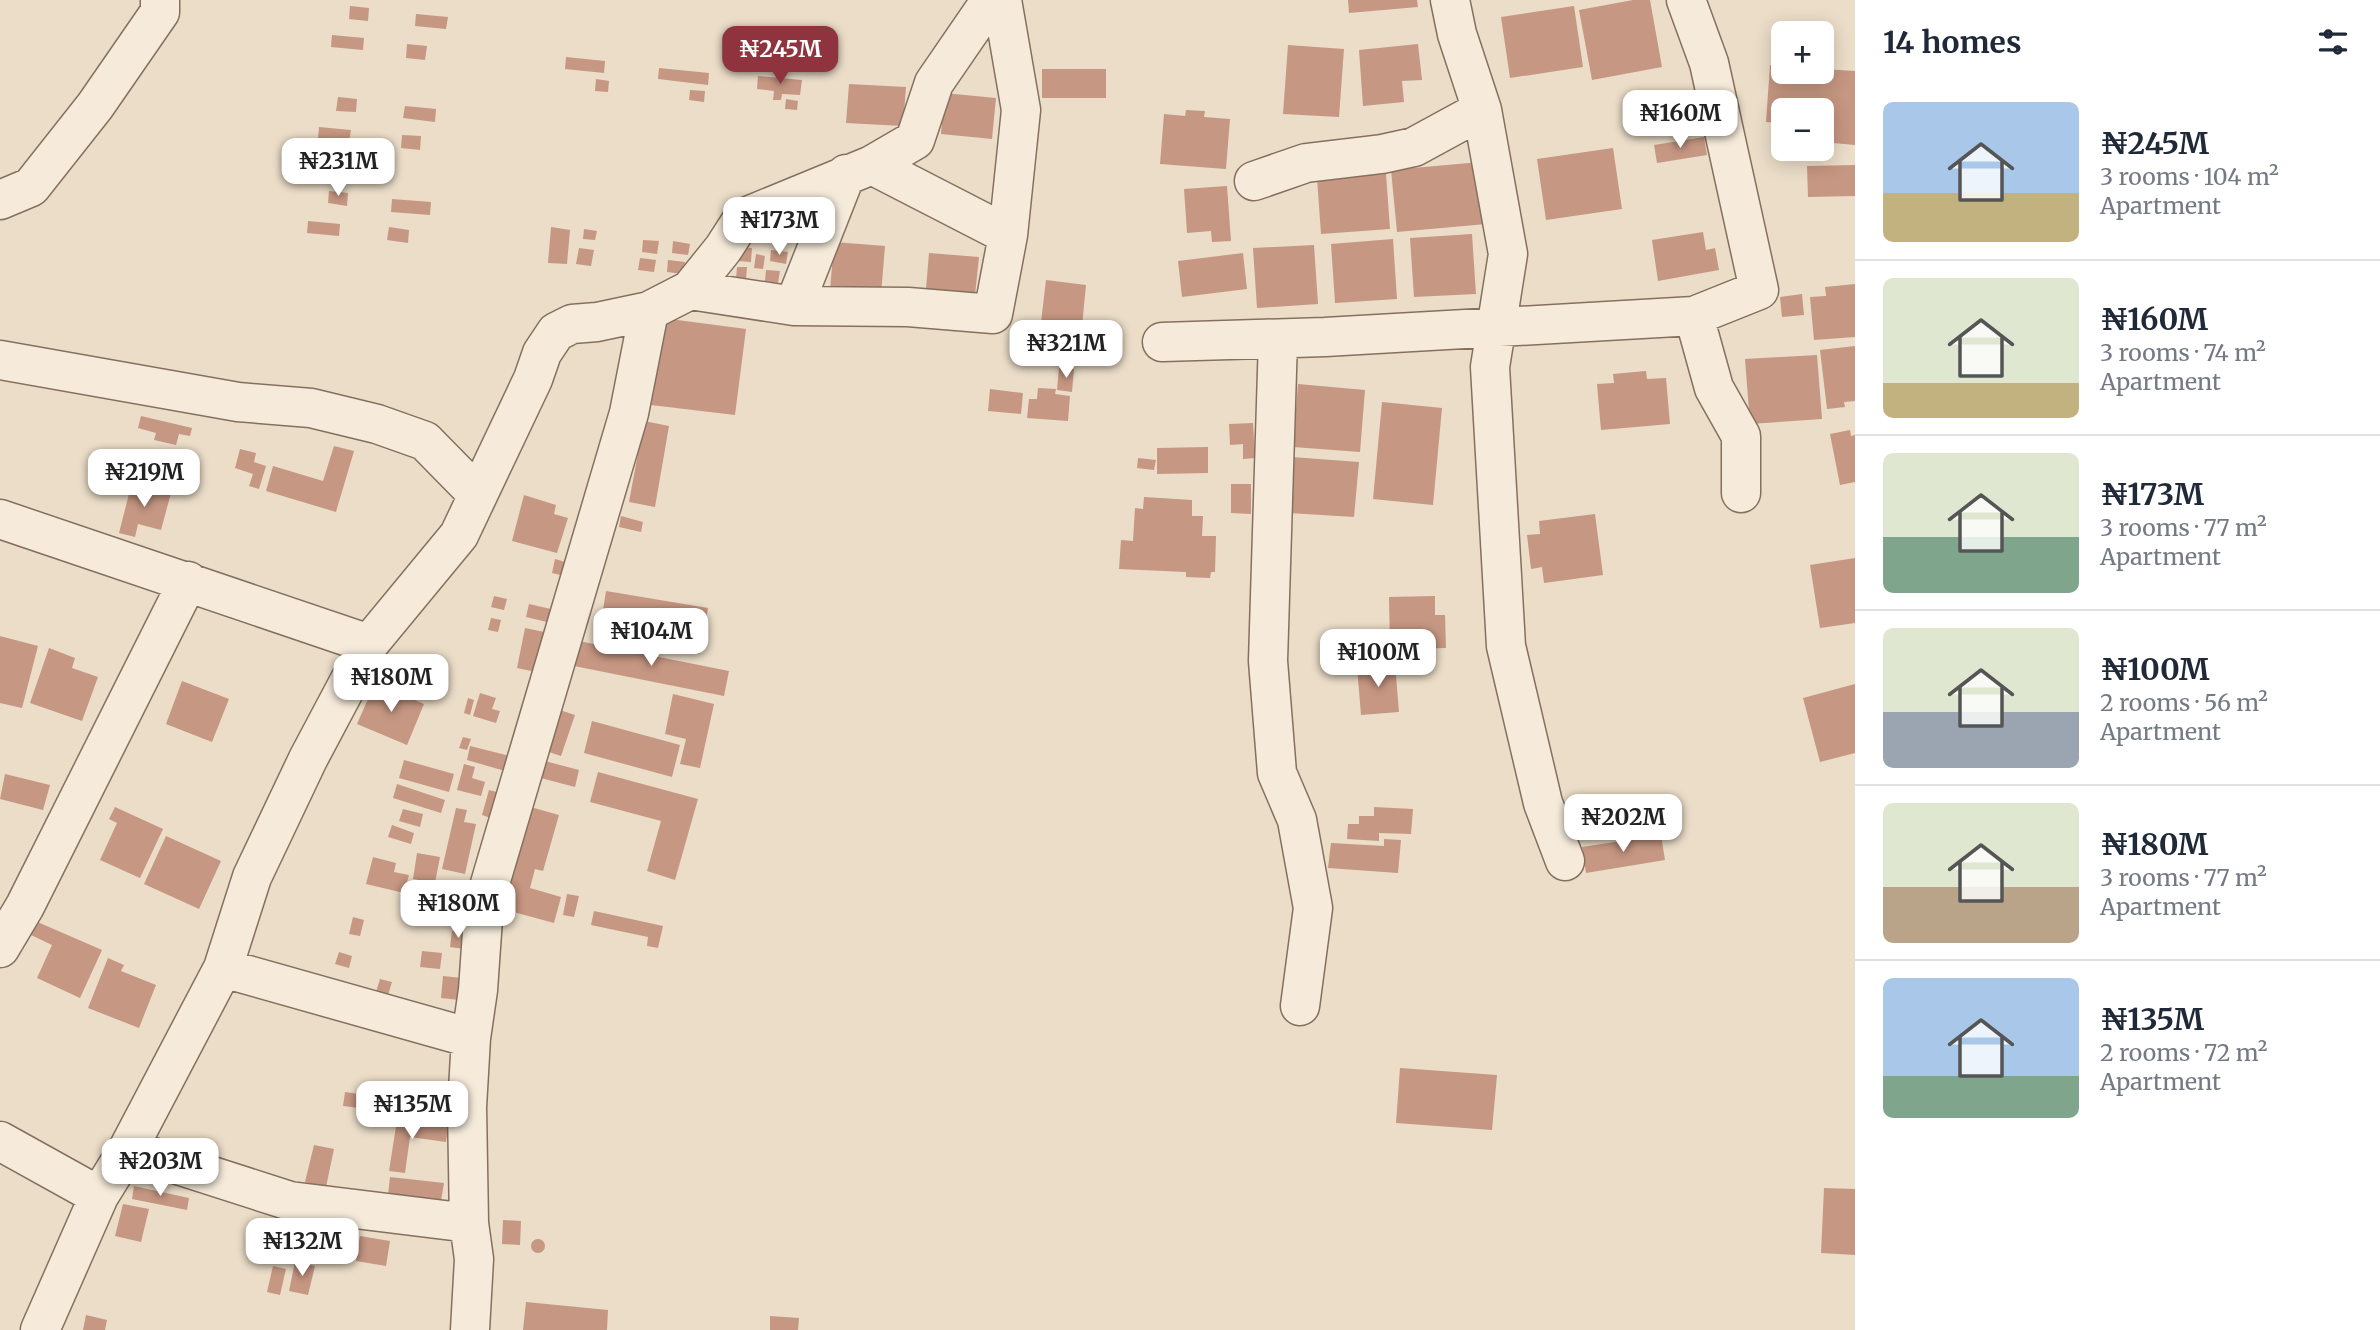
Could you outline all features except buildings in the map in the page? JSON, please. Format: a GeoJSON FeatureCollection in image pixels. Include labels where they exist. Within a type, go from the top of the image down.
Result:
{"type":"FeatureCollection","features":[{"type":"Feature","properties":{"kind":"street"},"geometry":{"type":"LineString","coordinates":[[0,200],[31,187],[95,106],[160,12],[160,0]]}},
{"type":"Feature","properties":{"kind":"street"},"geometry":{"type":"LineString","coordinates":[[40,1330],[99,1196],[128,1149],[223,968],[252,877],[308,759],[369,644],[460,535],[533,379],[542,353],[556,332],[572,324],[649,312],[690,290],[723,249],[743,218],[859,169],[915,140],[934,83],[990,0]]}},
{"type":"Feature","properties":{"kind":"street"},"geometry":{"type":"LineString","coordinates":[[690,290],[794,306],[908,307],[993,314],[1008,235],[1021,110],[1002,0]]}},
{"type":"Feature","properties":{"kind":"street"},"geometry":{"type":"LineString","coordinates":[[1450,0],[1457,34],[1482,110],[1508,254],[1490,368],[1506,646],[1543,803],[1565,861]]}},
{"type":"Feature","properties":{"kind":"street"},"geometry":{"type":"LineString","coordinates":[[1162,342],[1278,339],[1694,316],[1759,290],[1709,62],[1686,0]]}},
{"type":"Feature","properties":{"kind":"street"},"geometry":{"type":"LineString","coordinates":[[1254,181],[1306,163],[1414,147],[1482,110]]}},
{"type":"Feature","properties":{"kind":"street"},"geometry":{"type":"LineString","coordinates":[[859,169],[1008,235]]}},
{"type":"Feature","properties":{"kind":"street"},"geometry":{"type":"LineString","coordinates":[[794,306],[859,169]]}},
{"type":"Feature","properties":{"kind":"street"},"geometry":{"type":"LineString","coordinates":[[470,1330],[474,1259],[469,1223],[467,1107],[484,904],[629,413],[649,312]]}},
{"type":"Feature","properties":{"kind":"street"},"geometry":{"type":"LineString","coordinates":[[1694,316],[1714,388],[1741,436],[1741,493]]}},
{"type":"Feature","properties":{"kind":"street"},"geometry":{"type":"LineString","coordinates":[[1278,339],[1268,661],[1277,773],[1297,820],[1313,908],[1300,1006]]}},
{"type":"Feature","properties":{"kind":"street"},"geometry":{"type":"LineString","coordinates":[[0,360],[238,402],[311,408],[377,424],[425,441],[478,495]]}},
{"type":"Feature","properties":{"kind":"street"},"geometry":{"type":"LineString","coordinates":[[0,519],[369,644]]}},
{"type":"Feature","properties":{"kind":"street"},"geometry":{"type":"LineString","coordinates":[[0,948],[25,906],[188,581]]}},
{"type":"Feature","properties":{"kind":"street"},"geometry":{"type":"LineString","coordinates":[[223,968],[471,1038]]}},
{"type":"Feature","properties":{"kind":"street"},"geometry":{"type":"LineString","coordinates":[[0,1141],[99,1196]]}},
{"type":"Feature","properties":{"kind":"street"},"geometry":{"type":"LineString","coordinates":[[128,1149],[290,1201],[469,1223]]}}]}
